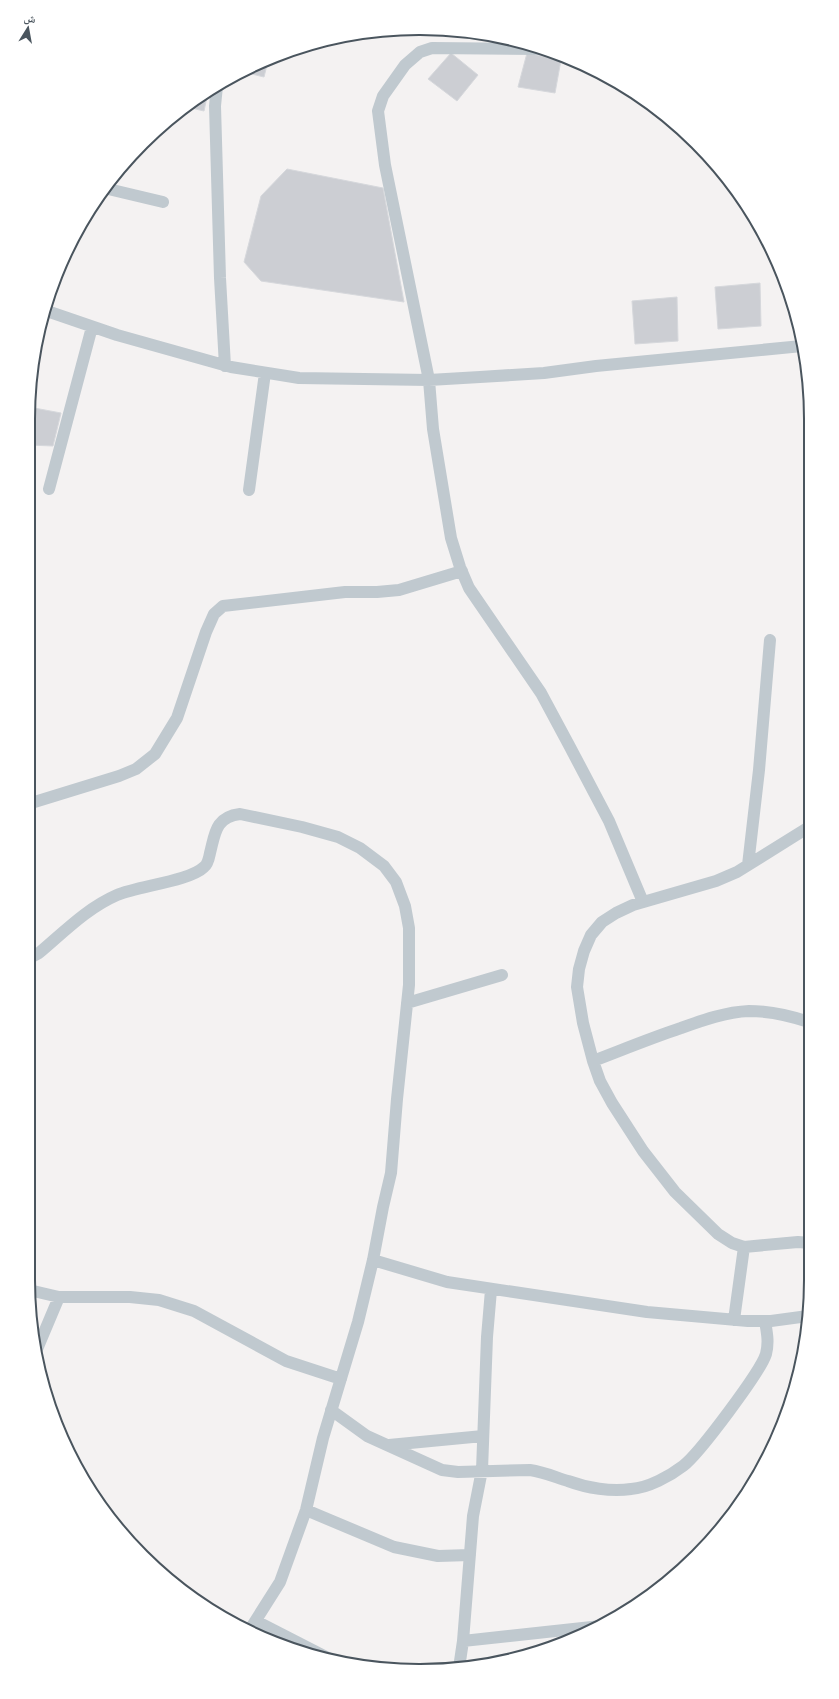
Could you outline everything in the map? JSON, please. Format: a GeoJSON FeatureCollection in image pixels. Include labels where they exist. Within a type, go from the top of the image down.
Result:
{"type":"FeatureCollection","features":[{"type":"Feature","properties":{"kind":"street"},"geometry":{"type":"LineString","coordinates":[[522,49],[432,48],[420,52],[405,65],[383,96],[379,104],[379,124],[385,165],[429,380],[433,430],[446,517],[462,571],[469,588],[487,616],[541,693],[609,821],[643,902]]}},
{"type":"Feature","properties":{"kind":"street"},"geometry":{"type":"LineString","coordinates":[[216,94],[215,106],[220,278],[225,366]]}},
{"type":"Feature","properties":{"kind":"street"},"geometry":{"type":"LineString","coordinates":[[111,190],[163,202]]}},
{"type":"Feature","properties":{"kind":"street"},"geometry":{"type":"LineString","coordinates":[[50,312],[92,327],[225,366],[299,378],[429,380],[544,373],[596,366],[797,346]]}},
{"type":"Feature","properties":{"kind":"street"},"geometry":{"type":"LineString","coordinates":[[49,489],[92,327]]}},
{"type":"Feature","properties":{"kind":"street"},"geometry":{"type":"LineString","coordinates":[[249,490],[265,373]]}},
{"type":"Feature","properties":{"kind":"street"},"geometry":{"type":"LineString","coordinates":[[35,802],[119,776],[136,769],[155,754],[177,718],[206,632],[214,614],[223,606],[345,592],[399,590],[462,571]]}},
{"type":"Feature","properties":{"kind":"street"},"geometry":{"type":"LineString","coordinates":[[748,865],[759,770],[770,640]]}},
{"type":"Feature","properties":{"kind":"street"},"geometry":{"type":"LineString","coordinates":[[35,955],[99,903],[137,888],[174,880],[198,871],[204,867],[208,861],[216,827],[226,817],[240,814],[302,827],[338,837],[360,848],[384,866],[396,882],[405,906],[409,928],[409,986],[397,1098],[391,1173],[382,1207],[373,1260],[358,1322],[323,1438],[306,1510],[280,1582],[253,1626]]}},
{"type":"Feature","properties":{"kind":"street"},"geometry":{"type":"LineString","coordinates":[[804,830],[737,872],[716,881],[643,902],[616,913],[602,922],[591,936],[584,951],[579,969],[577,987],[583,1023],[592,1061],[600,1081],[612,1103],[643,1151],[675,1192],[718,1234],[732,1243],[744,1247],[804,1242]]}},
{"type":"Feature","properties":{"kind":"street"},"geometry":{"type":"LineString","coordinates":[[407,1004],[502,975]]}},
{"type":"Feature","properties":{"kind":"street"},"geometry":{"type":"LineString","coordinates":[[592,1061],[709,1018],[749,1011],[766,1012],[804,1020]]}},
{"type":"Feature","properties":{"kind":"street"},"geometry":{"type":"LineString","coordinates":[[734,1320],[744,1247]]}},
{"type":"Feature","properties":{"kind":"street"},"geometry":{"type":"LineString","coordinates":[[373,1260],[447,1282],[491,1290],[647,1312],[734,1320],[765,1321],[802,1317]]}},
{"type":"Feature","properties":{"kind":"street"},"geometry":{"type":"LineString","coordinates":[[461,1662],[473,1516],[482,1470],[487,1337],[491,1290]]}},
{"type":"Feature","properties":{"kind":"street"},"geometry":{"type":"LineString","coordinates":[[35,1292],[59,1297],[130,1297],[159,1300],[194,1311],[286,1360],[341,1379]]}},
{"type":"Feature","properties":{"kind":"street"},"geometry":{"type":"LineString","coordinates":[[40,1342],[59,1297]]}},
{"type":"Feature","properties":{"kind":"street"},"geometry":{"type":"LineString","coordinates":[[331,1410],[366,1436],[442,1470],[458,1472],[482,1470],[540,1471],[570,1482],[597,1488],[632,1490],[663,1479],[684,1465],[715,1429],[753,1376],[766,1355],[769,1339],[765,1321]]}},
{"type":"Feature","properties":{"kind":"street"},"geometry":{"type":"LineString","coordinates":[[388,1445],[483,1436]]}},
{"type":"Feature","properties":{"kind":"street"},"geometry":{"type":"LineString","coordinates":[[306,1510],[394,1547],[438,1556],[470,1555]]}},
{"type":"Feature","properties":{"kind":"street"},"geometry":{"type":"LineString","coordinates":[[255,1627],[286,1640]]}},
{"type":"Feature","properties":{"kind":"street"},"geometry":{"type":"LineString","coordinates":[[463,1641],[581,1628]]}},
{"type":"Feature","properties":{"kind":"building"},"geometry":{"type":"Polygon","coordinates":[[[451,53],[478,75],[457,101],[428,79],[451,53]]]}},
{"type":"Feature","properties":{"kind":"building"},"geometry":{"type":"Polygon","coordinates":[[[527,53],[561,62],[555,93],[518,87],[527,53]]]}},
{"type":"Feature","properties":{"kind":"building"},"geometry":{"type":"Polygon","coordinates":[[[267,67],[264,77],[251,74],[267,67]]]}},
{"type":"Feature","properties":{"kind":"building"},"geometry":{"type":"Polygon","coordinates":[[[206,100],[204,111],[193,108],[206,100]]]}},
{"type":"Feature","properties":{"kind":"building"},"geometry":{"type":"Polygon","coordinates":[[[287,169],[383,188],[404,302],[261,281],[244,262],[261,196],[287,169]]]}},
{"type":"Feature","properties":{"kind":"building"},"geometry":{"type":"Polygon","coordinates":[[[760,283],[761,326],[718,329],[715,287],[760,283]]]}},
{"type":"Feature","properties":{"kind":"building"},"geometry":{"type":"Polygon","coordinates":[[[677,297],[678,341],[635,344],[632,301],[677,297]]]}},
{"type":"Feature","properties":{"kind":"building"},"geometry":{"type":"Polygon","coordinates":[[[35,408],[61,413],[53,446],[35,445],[35,408]]]}}]}
